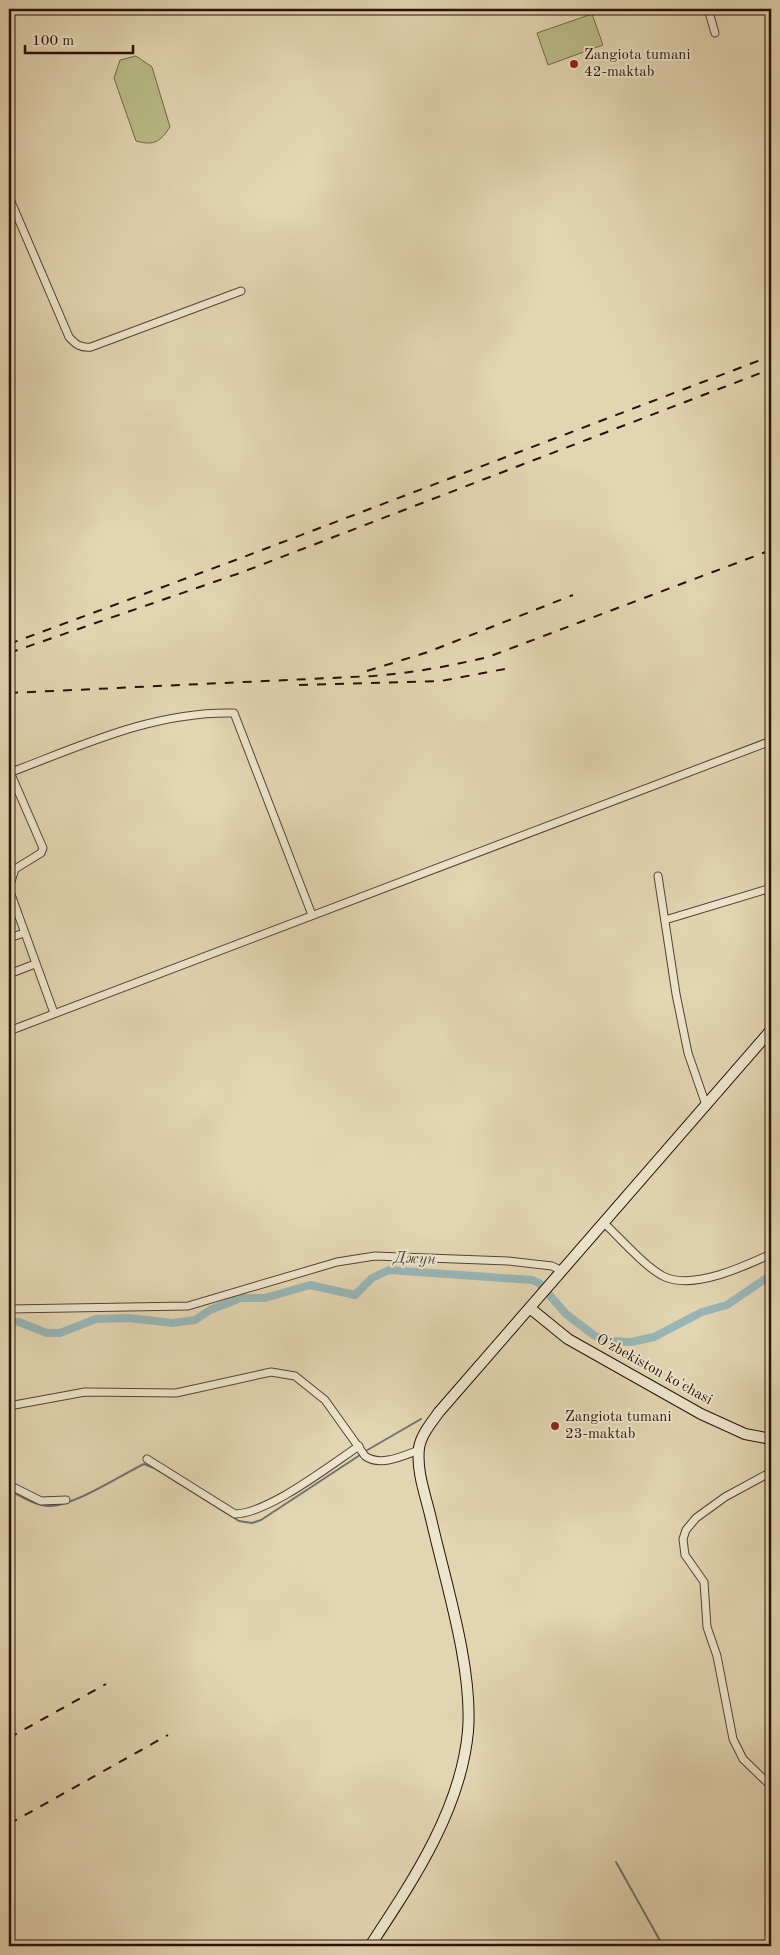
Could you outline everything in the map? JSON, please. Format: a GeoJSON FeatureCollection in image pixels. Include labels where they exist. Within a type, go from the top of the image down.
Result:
{"type":"FeatureCollection","features":[{"type":"Feature","properties":{"kind":"main road"},"geometry":{"type":"LineString","coordinates":[[370,1946],[410,1886],[445,1814],[463,1762],[468,1729],[468,1699],[456,1625],[420,1471],[419,1450],[421,1440],[439,1412],[605,1224],[771,1030]]}},
{"type":"Feature","properties":{"kind":"main road","name":"O'zbekiston ko'chasi"},"geometry":{"type":"LineString","coordinates":[[531,1309],[568,1339],[701,1414],[745,1434],[771,1439]]}},
{"type":"Feature","properties":{"kind":"street"},"geometry":{"type":"LineString","coordinates":[[708,9],[715,33]]}},
{"type":"Feature","properties":{"kind":"street"},"geometry":{"type":"LineString","coordinates":[[9,197],[69,337],[76,344],[84,348],[241,291]]}},
{"type":"Feature","properties":{"kind":"street"},"geometry":{"type":"LineString","coordinates":[[54,1013],[9,888],[15,868],[41,854],[43,848],[10,773],[146,722],[204,712],[234,712],[312,915]]}},
{"type":"Feature","properties":{"kind":"street"},"geometry":{"type":"LineString","coordinates":[[9,1031],[771,741]]}},
{"type":"Feature","properties":{"kind":"street"},"geometry":{"type":"LineString","coordinates":[[658,876],[688,1053],[706,1105]]}},
{"type":"Feature","properties":{"kind":"street"},"geometry":{"type":"LineString","coordinates":[[665,920],[771,888]]}},
{"type":"Feature","properties":{"kind":"street"},"geometry":{"type":"LineString","coordinates":[[9,938],[24,933]]}},
{"type":"Feature","properties":{"kind":"street"},"geometry":{"type":"LineString","coordinates":[[9,974],[35,964]]}},
{"type":"Feature","properties":{"kind":"street"},"geometry":{"type":"LineString","coordinates":[[605,1224],[666,1277],[690,1280],[738,1270],[771,1254]]}},
{"type":"Feature","properties":{"kind":"street"},"geometry":{"type":"LineString","coordinates":[[9,1309],[188,1306],[337,1262],[375,1256],[508,1261],[552,1266],[562,1271]]}},
{"type":"Feature","properties":{"kind":"street"},"geometry":{"type":"LineString","coordinates":[[9,1406],[85,1392],[176,1393],[271,1372],[295,1376],[325,1400],[370,1460],[393,1459],[419,1450]]}},
{"type":"Feature","properties":{"kind":"street"},"geometry":{"type":"LineString","coordinates":[[147,1459],[235,1514],[249,1513],[362,1451]]}},
{"type":"Feature","properties":{"kind":"street"},"geometry":{"type":"LineString","coordinates":[[771,1472],[725,1498],[696,1518],[686,1530],[683,1539],[685,1555],[704,1582],[707,1627],[717,1656],[733,1739],[743,1759],[771,1786]]}},
{"type":"Feature","properties":{"kind":"street"},"geometry":{"type":"LineString","coordinates":[[9,1485],[41,1501],[66,1500]]}},
{"type":"Feature","properties":{"kind":"green space"},"geometry":{"type":"Polygon","coordinates":[[[592,14],[603,45],[548,65],[537,33],[592,14]]]}},
{"type":"Feature","properties":{"kind":"green space"},"geometry":{"type":"Polygon","coordinates":[[[136,56],[152,67],[170,127],[160,139],[152,143],[136,141],[114,78],[120,60],[136,56]]]}},
{"type":"Feature","properties":{"kind":"waterway","name":"Джун"},"geometry":{"type":"LineString","coordinates":[[9,1321],[19,1322],[47,1333],[60,1333],[96,1319],[129,1318],[172,1323],[195,1320],[210,1310],[241,1298],[265,1298],[310,1285],[355,1295],[372,1278],[389,1270],[532,1280],[539,1283],[566,1314],[595,1336],[611,1341],[631,1342],[654,1337],[702,1312],[727,1305],[771,1275]]}},
{"type":"Feature","properties":{"kind":"waterway"},"geometry":{"type":"LineString","coordinates":[[364,1452],[421,1419]]}},
{"type":"Feature","properties":{"kind":"waterway"},"geometry":{"type":"LineString","coordinates":[[9,1490],[38,1504],[58,1505],[96,1490],[144,1464],[154,1468],[239,1521],[252,1523],[261,1520],[360,1455]]}},
{"type":"Feature","properties":{"kind":"waterway"},"geometry":{"type":"LineString","coordinates":[[616,1862],[663,1946]]}},
{"type":"Feature","properties":{"kind":"railway"},"geometry":{"type":"LineString","coordinates":[[9,644],[241,558],[771,356]]}},
{"type":"Feature","properties":{"kind":"railway"},"geometry":{"type":"LineString","coordinates":[[9,653],[240,573],[771,369]]}},
{"type":"Feature","properties":{"kind":"railway"},"geometry":{"type":"LineString","coordinates":[[9,693],[373,676],[445,666],[488,657],[771,550]]}},
{"type":"Feature","properties":{"kind":"railway"},"geometry":{"type":"LineString","coordinates":[[367,671],[428,652],[573,595]]}},
{"type":"Feature","properties":{"kind":"railway"},"geometry":{"type":"LineString","coordinates":[[299,685],[441,681],[510,668]]}},
{"type":"Feature","properties":{"kind":"railway"},"geometry":{"type":"LineString","coordinates":[[9,1738],[106,1684]]}},
{"type":"Feature","properties":{"kind":"railway"},"geometry":{"type":"LineString","coordinates":[[9,1824],[168,1735]]}},
{"type":"Feature","properties":{"kind":"place","name":"Zangiota tumani 42-maktab"},"geometry":{"type":"Point","coordinates":[574,64]}},
{"type":"Feature","properties":{"kind":"place","name":"Zangiota tumani 23-maktab"},"geometry":{"type":"Point","coordinates":[555,1426]}}]}
